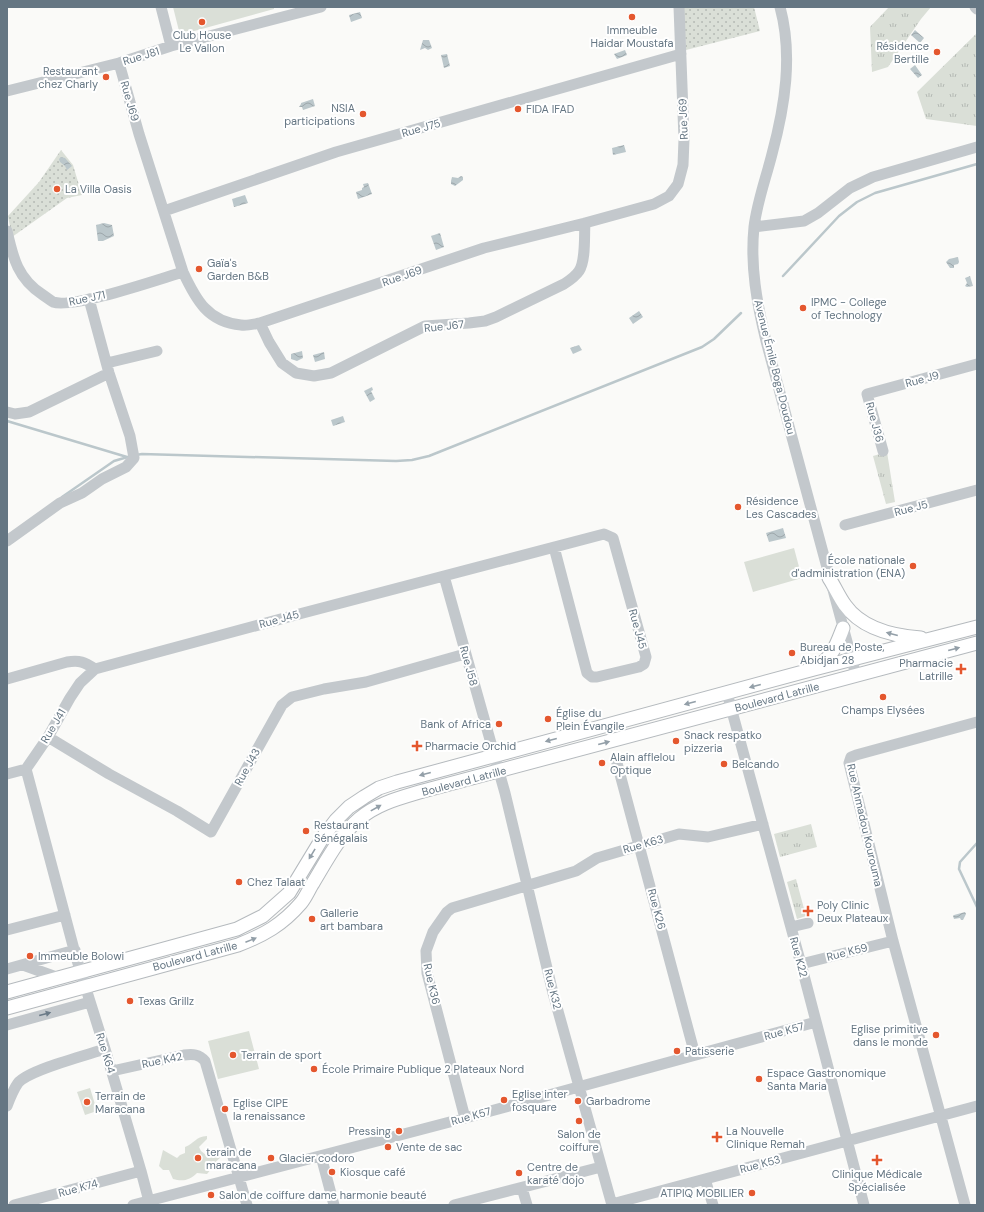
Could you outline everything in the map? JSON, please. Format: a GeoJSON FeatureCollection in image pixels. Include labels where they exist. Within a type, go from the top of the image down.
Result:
{"type":"FeatureCollection","features":[{"type":"Feature","properties":{"kind":"main road"},"geometry":{"type":"LineString","coordinates":[[829,578],[846,606],[856,617],[868,625],[898,636],[930,639]]}},
{"type":"Feature","properties":{"kind":"main road"},"geometry":{"type":"LineString","coordinates":[[852,660],[977,627]]}},
{"type":"Feature","properties":{"kind":"main road"},"geometry":{"type":"LineString","coordinates":[[814,669],[831,655],[835,649],[843,628]]}},
{"type":"Feature","properties":{"kind":"main road","name":"Boulevard Latrille"},"geometry":{"type":"LineString","coordinates":[[7,1008],[238,945],[261,936],[272,930],[290,915],[302,902],[336,844],[356,822],[373,809],[386,802],[977,643]]}},
{"type":"Feature","properties":{"kind":"main road","name":"Boulevard Latrille"},"geometry":{"type":"LineString","coordinates":[[7,992],[237,930],[252,923],[263,916],[289,893],[323,837],[336,820],[349,807],[379,788],[814,669],[852,660]]}},
{"type":"Feature","properties":{"kind":"street"},"geometry":{"type":"LineString","coordinates":[[161,7],[171,46]]}},
{"type":"Feature","properties":{"kind":"street","name":"Rue J81"},"geometry":{"type":"LineString","coordinates":[[7,91],[119,63],[171,46],[321,7]]}},
{"type":"Feature","properties":{"kind":"street","name":"Rue J69"},"geometry":{"type":"LineString","coordinates":[[119,63],[183,272],[192,291],[203,308],[219,320],[242,325],[260,323],[484,248],[654,204],[669,196],[678,184],[683,165],[684,139],[679,7]]}},
{"type":"Feature","properties":{"kind":"street","name":"Avenue Émile Boga Doudou"},"geometry":{"type":"LineString","coordinates":[[780,7],[786,43],[787,74],[783,104],[774,146],[754,227],[754,259],[758,306],[856,675]]}},
{"type":"Feature","properties":{"kind":"street","name":"Rue J75"},"geometry":{"type":"LineString","coordinates":[[164,211],[336,152],[681,54]]}},
{"type":"Feature","properties":{"kind":"street"},"geometry":{"type":"LineString","coordinates":[[754,227],[804,221],[818,213],[850,188],[873,178],[977,147]]}},
{"type":"Feature","properties":{"kind":"street","name":"Rue J67"},"geometry":{"type":"LineString","coordinates":[[260,323],[269,342],[282,363],[296,373],[314,376],[331,373],[425,326],[485,321],[564,284],[573,278],[580,269],[584,253],[585,223]]}},
{"type":"Feature","properties":{"kind":"street","name":"Rue J71"},"geometry":{"type":"LineString","coordinates":[[7,231],[13,258],[21,273],[35,290],[53,302],[66,303],[90,299],[183,272]]}},
{"type":"Feature","properties":{"kind":"street"},"geometry":{"type":"LineString","coordinates":[[7,541],[60,504],[82,493],[102,479],[126,467],[134,458],[130,436],[108,368],[90,299]]}},
{"type":"Feature","properties":{"kind":"street"},"geometry":{"type":"LineString","coordinates":[[7,412],[15,414],[28,412],[108,368],[157,351]]}},
{"type":"Feature","properties":{"kind":"street","name":"Rue J9"},"geometry":{"type":"LineString","coordinates":[[867,394],[977,364]]}},
{"type":"Feature","properties":{"kind":"street","name":"Rue J36"},"geometry":{"type":"LineString","coordinates":[[867,394],[883,451]]}},
{"type":"Feature","properties":{"kind":"street","name":"Rue J5"},"geometry":{"type":"LineString","coordinates":[[845,526],[977,490]]}},
{"type":"Feature","properties":{"kind":"street","name":"Rue J45"},"geometry":{"type":"LineString","coordinates":[[95,669],[151,653],[554,547],[604,534],[613,538],[646,657],[644,664],[597,678],[592,677],[587,673],[554,547]]}},
{"type":"Feature","properties":{"kind":"street","name":"Rue J58"},"geometry":{"type":"LineString","coordinates":[[444,576],[499,772]]}},
{"type":"Feature","properties":{"kind":"street","name":"Rue J43"},"geometry":{"type":"LineString","coordinates":[[48,737],[109,774],[177,811],[211,832],[282,705],[287,700],[292,697],[324,689],[366,682],[466,654]]}},
{"type":"Feature","properties":{"kind":"street"},"geometry":{"type":"LineString","coordinates":[[7,679],[75,661],[84,662],[95,669]]}},
{"type":"Feature","properties":{"kind":"street","name":"Rue J41"},"geometry":{"type":"LineString","coordinates":[[26,769],[48,737],[80,683],[95,669]]}},
{"type":"Feature","properties":{"kind":"street","name":"Rue K22"},"geometry":{"type":"LineString","coordinates":[[727,693],[801,964],[864,1205]]}},
{"type":"Feature","properties":{"kind":"street","name":"Rue Ahmadou Kourouma"},"geometry":{"type":"LineString","coordinates":[[965,1205],[893,941],[849,760],[851,757],[856,755],[977,722]]}},
{"type":"Feature","properties":{"kind":"street","name":"Rue K26"},"geometry":{"type":"LineString","coordinates":[[617,763],[696,1055]]}},
{"type":"Feature","properties":{"kind":"street"},"geometry":{"type":"LineString","coordinates":[[7,774],[26,769]]}},
{"type":"Feature","properties":{"kind":"street","name":"Rue K64"},"geometry":{"type":"LineString","coordinates":[[26,769],[74,950],[112,1071],[149,1203]]}},
{"type":"Feature","properties":{"kind":"street","name":"Rue K32"},"geometry":{"type":"LineString","coordinates":[[499,772],[553,993],[612,1204]]}},
{"type":"Feature","properties":{"kind":"street","name":"Rue K63"},"geometry":{"type":"LineString","coordinates":[[527,886],[576,871],[597,858],[679,834],[708,837],[763,824]]}},
{"type":"Feature","properties":{"kind":"street","name":"Rue K36"},"geometry":{"type":"LineString","coordinates":[[465,1118],[427,973],[426,951],[433,932],[447,912],[452,908],[527,886]]}},
{"type":"Feature","properties":{"kind":"street"},"geometry":{"type":"LineString","coordinates":[[7,930],[65,915]]}},
{"type":"Feature","properties":{"kind":"street"},"geometry":{"type":"LineString","coordinates":[[791,927],[808,923]]}},
{"type":"Feature","properties":{"kind":"street","name":"Rue K59"},"geometry":{"type":"LineString","coordinates":[[801,964],[893,941]]}},
{"type":"Feature","properties":{"kind":"street"},"geometry":{"type":"LineString","coordinates":[[7,969],[74,950]]}},
{"type":"Feature","properties":{"kind":"street"},"geometry":{"type":"LineString","coordinates":[[24,965],[59,978]]}},
{"type":"Feature","properties":{"kind":"street"},"geometry":{"type":"LineString","coordinates":[[7,1024],[90,1002]]}},
{"type":"Feature","properties":{"kind":"street"},"geometry":{"type":"LineString","coordinates":[[7,1019],[22,1004]]}},
{"type":"Feature","properties":{"kind":"street","name":"Rue K57"},"geometry":{"type":"LineString","coordinates":[[133,1205],[149,1203],[816,1022]]}},
{"type":"Feature","properties":{"kind":"street"},"geometry":{"type":"LineString","coordinates":[[7,1106],[10,1090],[30,1074],[105,1049]]}},
{"type":"Feature","properties":{"kind":"street","name":"Rue K42"},"geometry":{"type":"LineString","coordinates":[[112,1071],[184,1055],[193,1054],[200,1056],[205,1061],[247,1205]]}},
{"type":"Feature","properties":{"kind":"street","name":"Rue K53"},"geometry":{"type":"LineString","coordinates":[[612,1204],[977,1106]]}},
{"type":"Feature","properties":{"kind":"street"},"geometry":{"type":"LineString","coordinates":[[321,1156],[334,1205]]}},
{"type":"Feature","properties":{"kind":"street"},"geometry":{"type":"LineString","coordinates":[[454,1205],[601,1166]]}},
{"type":"Feature","properties":{"kind":"street","name":"Rue K74"},"geometry":{"type":"LineString","coordinates":[[14,1205],[141,1171]]}},
{"type":"Feature","properties":{"kind":"street"},"geometry":{"type":"LineString","coordinates":[[705,1178],[713,1205]]}},
{"type":"Feature","properties":{"kind":"street"},"geometry":{"type":"LineString","coordinates":[[522,1188],[527,1205]]}},
{"type":"Feature","properties":{"kind":"green space","name":"Club House Le Vallon"},"geometry":{"type":"Polygon","coordinates":[[[173,7],[274,7],[274,9],[180,35],[173,7]]]}},
{"type":"Feature","properties":{"kind":"green space"},"geometry":{"type":"Polygon","coordinates":[[[683,7],[754,7],[760,31],[686,50],[683,7]]]}},
{"type":"Feature","properties":{"kind":"green space"},"geometry":{"type":"Polygon","coordinates":[[[889,7],[931,7],[888,67],[872,72],[870,27],[889,7]]]}},
{"type":"Feature","properties":{"kind":"green space"},"geometry":{"type":"Polygon","coordinates":[[[977,33],[977,126],[926,119],[917,92],[977,33]]]}},
{"type":"Feature","properties":{"kind":"green space","name":"La Villa Oasis"},"geometry":{"type":"Polygon","coordinates":[[[61,150],[73,165],[82,195],[67,198],[12,237],[8,216],[39,182],[61,150]]]}},
{"type":"Feature","properties":{"kind":"green space"},"geometry":{"type":"Polygon","coordinates":[[[887,452],[895,502],[886,504],[873,456],[887,452]]]}},
{"type":"Feature","properties":{"kind":"green space"},"geometry":{"type":"Polygon","coordinates":[[[794,548],[802,578],[753,592],[744,562],[794,548]]]}},
{"type":"Feature","properties":{"kind":"green space"},"geometry":{"type":"Polygon","coordinates":[[[811,824],[817,847],[780,857],[774,834],[811,824]]]}},
{"type":"Feature","properties":{"kind":"green space"},"geometry":{"type":"Polygon","coordinates":[[[796,879],[806,916],[797,919],[787,882],[796,879]]]}},
{"type":"Feature","properties":{"kind":"green space","name":"Terrain de sport"},"geometry":{"type":"Polygon","coordinates":[[[249,1031],[259,1069],[218,1079],[208,1041],[249,1031]]]}},
{"type":"Feature","properties":{"kind":"green space","name":"Terrain de Maracana"},"geometry":{"type":"Polygon","coordinates":[[[90,1088],[97,1111],[85,1115],[77,1092],[90,1088]]]}},
{"type":"Feature","properties":{"kind":"green space","name":"terain de maracana"},"geometry":{"type":"Polygon","coordinates":[[[207,1136],[207,1139],[199,1147],[201,1151],[206,1155],[217,1150],[220,1152],[220,1158],[216,1161],[207,1174],[197,1173],[186,1180],[177,1180],[173,1179],[169,1170],[163,1170],[159,1166],[163,1150],[177,1158],[185,1153],[185,1147],[197,1139],[207,1136]]]}},
{"type":"Feature","properties":{"kind":"water"},"geometry":{"type":"Polygon","coordinates":[[[360,12],[362,18],[351,22],[349,15],[360,12]]]}},
{"type":"Feature","properties":{"kind":"water"},"geometry":{"type":"Polygon","coordinates":[[[915,30],[924,38],[920,43],[911,35],[915,30]]]}},
{"type":"Feature","properties":{"kind":"water"},"geometry":{"type":"Polygon","coordinates":[[[423,40],[429,40],[432,48],[428,50],[425,48],[420,50],[423,40]]]}},
{"type":"Feature","properties":{"kind":"water"},"geometry":{"type":"Polygon","coordinates":[[[625,50],[627,55],[617,59],[614,54],[625,50]]]}},
{"type":"Feature","properties":{"kind":"water"},"geometry":{"type":"Polygon","coordinates":[[[447,54],[450,66],[444,68],[441,55],[447,54]]]}},
{"type":"Feature","properties":{"kind":"water"},"geometry":{"type":"Polygon","coordinates":[[[915,65],[922,75],[918,78],[910,69],[915,65]]]}},
{"type":"Feature","properties":{"kind":"water"},"geometry":{"type":"Polygon","coordinates":[[[313,99],[315,106],[303,110],[302,107],[299,107],[301,103],[313,99]]]}},
{"type":"Feature","properties":{"kind":"water"},"geometry":{"type":"Polygon","coordinates":[[[624,145],[626,152],[613,155],[612,148],[624,145]]]}},
{"type":"Feature","properties":{"kind":"water"},"geometry":{"type":"Polygon","coordinates":[[[61,157],[65,158],[72,166],[67,170],[60,162],[59,159],[61,157]]]}},
{"type":"Feature","properties":{"kind":"water"},"geometry":{"type":"Polygon","coordinates":[[[461,176],[463,177],[463,180],[455,186],[451,184],[452,177],[458,178],[461,176]]]}},
{"type":"Feature","properties":{"kind":"water"},"geometry":{"type":"Polygon","coordinates":[[[368,183],[372,194],[358,199],[356,192],[362,190],[364,187],[363,184],[368,183]]]}},
{"type":"Feature","properties":{"kind":"water"},"geometry":{"type":"Polygon","coordinates":[[[245,195],[248,203],[234,207],[232,199],[245,195]]]}},
{"type":"Feature","properties":{"kind":"water"},"geometry":{"type":"Polygon","coordinates":[[[104,223],[112,225],[114,236],[103,241],[98,241],[96,225],[104,223]]]}},
{"type":"Feature","properties":{"kind":"water"},"geometry":{"type":"Polygon","coordinates":[[[440,233],[444,247],[436,250],[431,236],[440,233]]]}},
{"type":"Feature","properties":{"kind":"water"},"geometry":{"type":"Polygon","coordinates":[[[958,257],[958,264],[954,265],[954,268],[950,268],[946,262],[949,259],[958,257]]]}},
{"type":"Feature","properties":{"kind":"water"},"geometry":{"type":"Polygon","coordinates":[[[970,276],[973,286],[967,287],[965,286],[967,283],[965,278],[970,276]]]}},
{"type":"Feature","properties":{"kind":"water"},"geometry":{"type":"Polygon","coordinates":[[[639,311],[643,317],[633,324],[629,318],[639,311]]]}},
{"type":"Feature","properties":{"kind":"water"},"geometry":{"type":"Polygon","coordinates":[[[579,345],[582,350],[573,354],[570,348],[579,345]]]}},
{"type":"Feature","properties":{"kind":"water"},"geometry":{"type":"Polygon","coordinates":[[[302,351],[303,358],[297,361],[291,359],[291,354],[302,351]]]}},
{"type":"Feature","properties":{"kind":"water"},"geometry":{"type":"Polygon","coordinates":[[[324,352],[325,359],[315,362],[313,355],[324,352]]]}},
{"type":"Feature","properties":{"kind":"water"},"geometry":{"type":"Polygon","coordinates":[[[372,387],[373,390],[371,391],[375,399],[370,402],[364,391],[372,387]]]}},
{"type":"Feature","properties":{"kind":"water"},"geometry":{"type":"Polygon","coordinates":[[[343,416],[345,422],[333,426],[331,420],[343,416]]]}},
{"type":"Feature","properties":{"kind":"water"},"geometry":{"type":"Polygon","coordinates":[[[783,528],[786,538],[769,542],[766,533],[783,528]]]}},
{"type":"Feature","properties":{"kind":"water"},"geometry":{"type":"Polygon","coordinates":[[[965,912],[966,914],[963,920],[960,918],[954,919],[954,915],[965,912]]]}},
{"type":"Feature","properties":{"kind":"waterway"},"geometry":{"type":"LineString","coordinates":[[783,276],[839,216],[857,202],[875,193],[977,164]]}},
{"type":"Feature","properties":{"kind":"waterway"},"geometry":{"type":"LineString","coordinates":[[136,455],[396,461],[412,460],[429,456],[702,347],[714,339],[741,313]]}},
{"type":"Feature","properties":{"kind":"waterway"},"geometry":{"type":"LineString","coordinates":[[7,421],[127,457]]}},
{"type":"Feature","properties":{"kind":"waterway"},"geometry":{"type":"LineString","coordinates":[[62,497],[114,461],[131,456]]}},
{"type":"Feature","properties":{"kind":"waterway"},"geometry":{"type":"LineString","coordinates":[[977,843],[960,862],[959,869],[977,907]]}},
{"type":"Feature","properties":{"kind":"place","name":"Immeuble Haidar Moustafa"},"geometry":{"type":"Point","coordinates":[632,17]}},
{"type":"Feature","properties":{"kind":"place","name":"Club House Le Vallon"},"geometry":{"type":"Point","coordinates":[202,22]}},
{"type":"Feature","properties":{"kind":"place","name":"Résidence Bertille"},"geometry":{"type":"Point","coordinates":[937,52]}},
{"type":"Feature","properties":{"kind":"place","name":"Restaurant chez Charly"},"geometry":{"type":"Point","coordinates":[106,77]}},
{"type":"Feature","properties":{"kind":"place","name":"FIDA IFAD"},"geometry":{"type":"Point","coordinates":[518,109]}},
{"type":"Feature","properties":{"kind":"place","name":"NSIA participations"},"geometry":{"type":"Point","coordinates":[363,114]}},
{"type":"Feature","properties":{"kind":"place","name":"La Villa Oasis"},"geometry":{"type":"Point","coordinates":[57,189]}},
{"type":"Feature","properties":{"kind":"place","name":"Gaïa's Garden B&B"},"geometry":{"type":"Point","coordinates":[199,269]}},
{"type":"Feature","properties":{"kind":"place","name":"IPMC - College of Technology"},"geometry":{"type":"Point","coordinates":[803,308]}},
{"type":"Feature","properties":{"kind":"place","name":"Résidence Les Cascades"},"geometry":{"type":"Point","coordinates":[738,507]}},
{"type":"Feature","properties":{"kind":"place","name":"École nationale d'administration (ENA)"},"geometry":{"type":"Point","coordinates":[913,566]}},
{"type":"Feature","properties":{"kind":"place","name":"Bureau de Poste, Abidjan 28"},"geometry":{"type":"Point","coordinates":[792,653]}},
{"type":"Feature","properties":{"kind":"place","name":"Pharmacie Latrille"},"geometry":{"type":"Point","coordinates":[961,669]}},
{"type":"Feature","properties":{"kind":"place","name":"Champs Elysées"},"geometry":{"type":"Point","coordinates":[883,697]}},
{"type":"Feature","properties":{"kind":"place","name":"Église du Plein Évangile"},"geometry":{"type":"Point","coordinates":[548,719]}},
{"type":"Feature","properties":{"kind":"place","name":"Bank of Africa"},"geometry":{"type":"Point","coordinates":[499,724]}},
{"type":"Feature","properties":{"kind":"place","name":"Snack respatko pizzeria"},"geometry":{"type":"Point","coordinates":[676,741]}},
{"type":"Feature","properties":{"kind":"place","name":"Pharmacie Orchid"},"geometry":{"type":"Point","coordinates":[417,746]}},
{"type":"Feature","properties":{"kind":"place","name":"Alain afflelou Optique"},"geometry":{"type":"Point","coordinates":[602,763]}},
{"type":"Feature","properties":{"kind":"place","name":"Belcando"},"geometry":{"type":"Point","coordinates":[724,764]}},
{"type":"Feature","properties":{"kind":"place","name":"Restaurant Sénégalais"},"geometry":{"type":"Point","coordinates":[306,831]}},
{"type":"Feature","properties":{"kind":"place","name":"Chez Talaat"},"geometry":{"type":"Point","coordinates":[239,882]}},
{"type":"Feature","properties":{"kind":"place","name":"Poly Clinic Deux Plateaux"},"geometry":{"type":"Point","coordinates":[808,911]}},
{"type":"Feature","properties":{"kind":"place","name":"Gallerie art bambara"},"geometry":{"type":"Point","coordinates":[312,919]}},
{"type":"Feature","properties":{"kind":"place","name":"Immeuble Bolowi"},"geometry":{"type":"Point","coordinates":[30,956]}},
{"type":"Feature","properties":{"kind":"place","name":"Texas Grillz"},"geometry":{"type":"Point","coordinates":[130,1001]}},
{"type":"Feature","properties":{"kind":"place","name":"Eglise primitive dans le monde"},"geometry":{"type":"Point","coordinates":[936,1035]}},
{"type":"Feature","properties":{"kind":"place","name":"Patisserie"},"geometry":{"type":"Point","coordinates":[677,1051]}},
{"type":"Feature","properties":{"kind":"place","name":"Terrain de sport"},"geometry":{"type":"Point","coordinates":[233,1055]}},
{"type":"Feature","properties":{"kind":"place","name":"École Primaire Publique 2 Plateaux Nord"},"geometry":{"type":"Point","coordinates":[314,1069]}},
{"type":"Feature","properties":{"kind":"place","name":"Espace Gastronomique Santa Maria"},"geometry":{"type":"Point","coordinates":[759,1079]}},
{"type":"Feature","properties":{"kind":"place","name":"Eglise inter fosquare"},"geometry":{"type":"Point","coordinates":[504,1100]}},
{"type":"Feature","properties":{"kind":"place","name":"Garbadrome"},"geometry":{"type":"Point","coordinates":[578,1101]}},
{"type":"Feature","properties":{"kind":"place","name":"Terrain de Maracana"},"geometry":{"type":"Point","coordinates":[87,1102]}},
{"type":"Feature","properties":{"kind":"place","name":"Eglise CIPE la renaissance"},"geometry":{"type":"Point","coordinates":[225,1109]}},
{"type":"Feature","properties":{"kind":"place","name":"Salon de coiffure"},"geometry":{"type":"Point","coordinates":[579,1121]}},
{"type":"Feature","properties":{"kind":"place","name":"Pressing"},"geometry":{"type":"Point","coordinates":[399,1131]}},
{"type":"Feature","properties":{"kind":"place","name":"La Nouvelle Clinique Remah"},"geometry":{"type":"Point","coordinates":[717,1137]}},
{"type":"Feature","properties":{"kind":"place","name":"Vente de sac"},"geometry":{"type":"Point","coordinates":[388,1147]}},
{"type":"Feature","properties":{"kind":"place","name":"terain de maracana"},"geometry":{"type":"Point","coordinates":[198,1158]}},
{"type":"Feature","properties":{"kind":"place","name":"Glacier codoro"},"geometry":{"type":"Point","coordinates":[271,1158]}},
{"type":"Feature","properties":{"kind":"place","name":"Clinique Médicale Spécialisée"},"geometry":{"type":"Point","coordinates":[877,1160]}},
{"type":"Feature","properties":{"kind":"place","name":"Kiosque café"},"geometry":{"type":"Point","coordinates":[332,1172]}},
{"type":"Feature","properties":{"kind":"place","name":"Centre de karaté dojo"},"geometry":{"type":"Point","coordinates":[519,1173]}},
{"type":"Feature","properties":{"kind":"place","name":"ATIPIQ MOBILIER"},"geometry":{"type":"Point","coordinates":[752,1193]}},
{"type":"Feature","properties":{"kind":"place","name":"Salon de coiffure dame harmonie beauté"},"geometry":{"type":"Point","coordinates":[211,1195]}}]}
